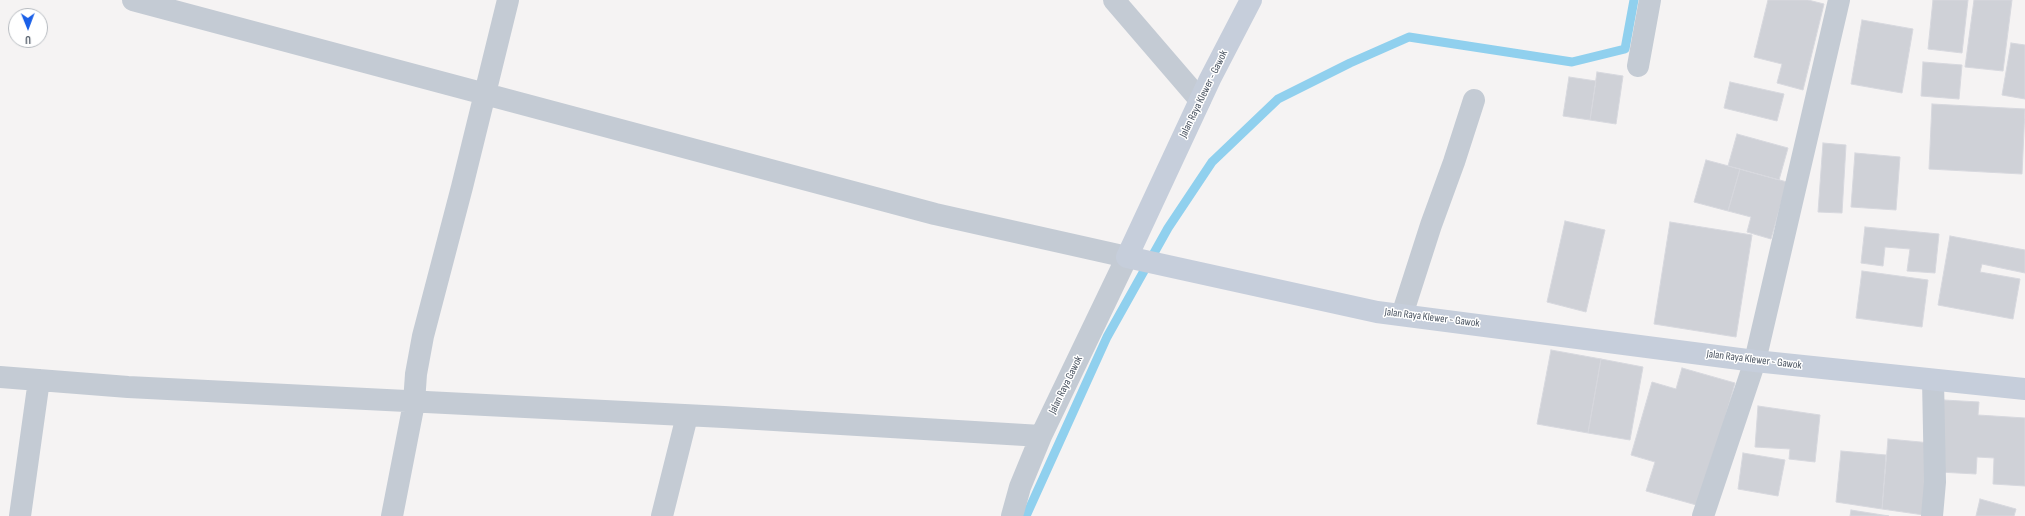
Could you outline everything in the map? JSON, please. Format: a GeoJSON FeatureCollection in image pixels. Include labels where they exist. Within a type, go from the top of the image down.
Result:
{"type":"FeatureCollection","features":[{"type":"Feature","properties":{"kind":"main road","name":"Jalan Raya Klewer - Gawok"},"geometry":{"type":"LineString","coordinates":[[1251,0],[1200,100],[1127,257],[1377,312],[1755,361],[2025,389]]}},
{"type":"Feature","properties":{"kind":"street"},"geometry":{"type":"LineString","coordinates":[[133,0],[935,214],[1127,257]]}},
{"type":"Feature","properties":{"kind":"street"},"geometry":{"type":"LineString","coordinates":[[392,516],[414,403],[416,374],[423,336],[486,95],[508,0]]}},
{"type":"Feature","properties":{"kind":"street"},"geometry":{"type":"LineString","coordinates":[[1114,0],[1200,100]]}},
{"type":"Feature","properties":{"kind":"street"},"geometry":{"type":"LineString","coordinates":[[1638,66],[1650,0]]}},
{"type":"Feature","properties":{"kind":"street"},"geometry":{"type":"LineString","coordinates":[[1703,516],[1755,361],[1839,0]]}},
{"type":"Feature","properties":{"kind":"street"},"geometry":{"type":"LineString","coordinates":[[1402,315],[1474,100]]}},
{"type":"Feature","properties":{"kind":"street","name":"Jalan Raya Gawok"},"geometry":{"type":"LineString","coordinates":[[1012,516],[1020,487],[1041,436],[1127,257]]}},
{"type":"Feature","properties":{"kind":"street"},"geometry":{"type":"LineString","coordinates":[[0,377],[128,387],[1041,436]]}},
{"type":"Feature","properties":{"kind":"street"},"geometry":{"type":"LineString","coordinates":[[20,516],[39,380]]}},
{"type":"Feature","properties":{"kind":"street"},"geometry":{"type":"LineString","coordinates":[[1932,380],[1935,482],[1932,516]]}},
{"type":"Feature","properties":{"kind":"street"},"geometry":{"type":"LineString","coordinates":[[662,516],[687,416]]}},
{"type":"Feature","properties":{"kind":"building"},"geometry":{"type":"Polygon","coordinates":[[[1768,0],[1808,0],[1824,4],[1803,90],[1777,83],[1782,64],[1754,57],[1768,0]]]}},
{"type":"Feature","properties":{"kind":"building"},"geometry":{"type":"Polygon","coordinates":[[[1933,0],[1968,0],[1962,53],[1928,49],[1933,0]]]}},
{"type":"Feature","properties":{"kind":"building"},"geometry":{"type":"Polygon","coordinates":[[[1974,0],[2012,0],[2003,71],[1965,67],[1974,0]]]}},
{"type":"Feature","properties":{"kind":"building"},"geometry":{"type":"Polygon","coordinates":[[[1862,20],[1913,29],[1902,93],[1851,84],[1862,20]]]}},
{"type":"Feature","properties":{"kind":"building"},"geometry":{"type":"Polygon","coordinates":[[[2011,43],[2025,45],[2025,99],[2002,95],[2011,43]]]}},
{"type":"Feature","properties":{"kind":"building"},"geometry":{"type":"Polygon","coordinates":[[[1923,62],[1962,65],[1959,99],[1921,96],[1923,62]]]}},
{"type":"Feature","properties":{"kind":"building"},"geometry":{"type":"Polygon","coordinates":[[[1597,72],[1623,76],[1616,124],[1590,120],[1597,72]]]}},
{"type":"Feature","properties":{"kind":"building"},"geometry":{"type":"Polygon","coordinates":[[[1569,77],[1596,81],[1590,120],[1563,116],[1569,77]]]}},
{"type":"Feature","properties":{"kind":"building"},"geometry":{"type":"Polygon","coordinates":[[[1730,82],[1784,94],[1777,121],[1724,108],[1730,82]]]}},
{"type":"Feature","properties":{"kind":"building"},"geometry":{"type":"Polygon","coordinates":[[[1932,104],[2025,109],[2022,174],[1929,169],[1932,104]]]}},
{"type":"Feature","properties":{"kind":"building"},"geometry":{"type":"Polygon","coordinates":[[[1737,134],[1788,148],[1779,180],[1728,166],[1737,134]]]}},
{"type":"Feature","properties":{"kind":"building"},"geometry":{"type":"Polygon","coordinates":[[[1823,143],[1846,145],[1842,213],[1818,212],[1823,143]]]}},
{"type":"Feature","properties":{"kind":"building"},"geometry":{"type":"Polygon","coordinates":[[[1855,153],[1900,157],[1896,210],[1851,207],[1855,153]]]}},
{"type":"Feature","properties":{"kind":"building"},"geometry":{"type":"Polygon","coordinates":[[[1706,160],[1740,169],[1728,211],[1694,202],[1706,160]]]}},
{"type":"Feature","properties":{"kind":"building"},"geometry":{"type":"Polygon","coordinates":[[[1740,169],[1787,182],[1771,239],[1747,232],[1751,217],[1728,211],[1740,169]]]}},
{"type":"Feature","properties":{"kind":"building"},"geometry":{"type":"Polygon","coordinates":[[[1565,221],[1605,230],[1586,312],[1547,302],[1565,221]]]}},
{"type":"Feature","properties":{"kind":"building"},"geometry":{"type":"Polygon","coordinates":[[[1670,222],[1752,235],[1736,337],[1654,324],[1670,222]]]}},
{"type":"Feature","properties":{"kind":"building"},"geometry":{"type":"Polygon","coordinates":[[[1865,227],[1939,234],[1935,273],[1907,271],[1910,249],[1885,247],[1883,266],[1861,263],[1865,227]]]}},
{"type":"Feature","properties":{"kind":"building"},"geometry":{"type":"Polygon","coordinates":[[[1950,236],[2025,250],[2025,273],[1982,264],[1980,272],[2020,279],[2013,319],[1938,305],[1950,236]]]}},
{"type":"Feature","properties":{"kind":"building"},"geometry":{"type":"Polygon","coordinates":[[[1862,271],[1928,280],[1922,327],[1856,318],[1862,271]]]}},
{"type":"Feature","properties":{"kind":"building"},"geometry":{"type":"Polygon","coordinates":[[[1551,350],[1601,359],[1588,433],[1537,424],[1551,350]]]}},
{"type":"Feature","properties":{"kind":"building"},"geometry":{"type":"Polygon","coordinates":[[[1601,359],[1643,367],[1630,440],[1588,433],[1601,359]]]}},
{"type":"Feature","properties":{"kind":"building"},"geometry":{"type":"Polygon","coordinates":[[[1682,368],[1735,383],[1700,506],[1646,491],[1655,462],[1631,455],[1652,382],[1676,389],[1682,368]]]}},
{"type":"Feature","properties":{"kind":"building"},"geometry":{"type":"Polygon","coordinates":[[[1944,400],[1979,402],[1978,415],[2025,418],[2025,486],[1993,484],[1994,458],[1977,457],[1976,474],[1939,472],[1944,400]]]}},
{"type":"Feature","properties":{"kind":"building"},"geometry":{"type":"Polygon","coordinates":[[[1758,406],[1820,415],[1815,462],[1789,459],[1790,449],[1755,447],[1758,406]]]}},
{"type":"Feature","properties":{"kind":"building"},"geometry":{"type":"Polygon","coordinates":[[[1888,439],[1931,443],[1924,515],[1882,509],[1888,439]]]}},
{"type":"Feature","properties":{"kind":"building"},"geometry":{"type":"Polygon","coordinates":[[[1841,451],[1886,455],[1882,509],[1836,502],[1841,451]]]}},
{"type":"Feature","properties":{"kind":"building"},"geometry":{"type":"Polygon","coordinates":[[[1743,453],[1785,460],[1778,496],[1738,489],[1743,453]]]}},
{"type":"Feature","properties":{"kind":"building"},"geometry":{"type":"Polygon","coordinates":[[[1980,499],[2016,509],[2014,516],[1976,516],[1980,499]]]}},
{"type":"Feature","properties":{"kind":"building"},"geometry":{"type":"Polygon","coordinates":[[[1851,510],[1889,516],[1850,516],[1851,510]]]}},
{"type":"Feature","properties":{"kind":"waterway"},"geometry":{"type":"LineString","coordinates":[[1026,516],[1107,337],[1168,228],[1212,162],[1278,99],[1350,63],[1409,37],[1572,62],[1625,49],[1634,0]]}}]}
